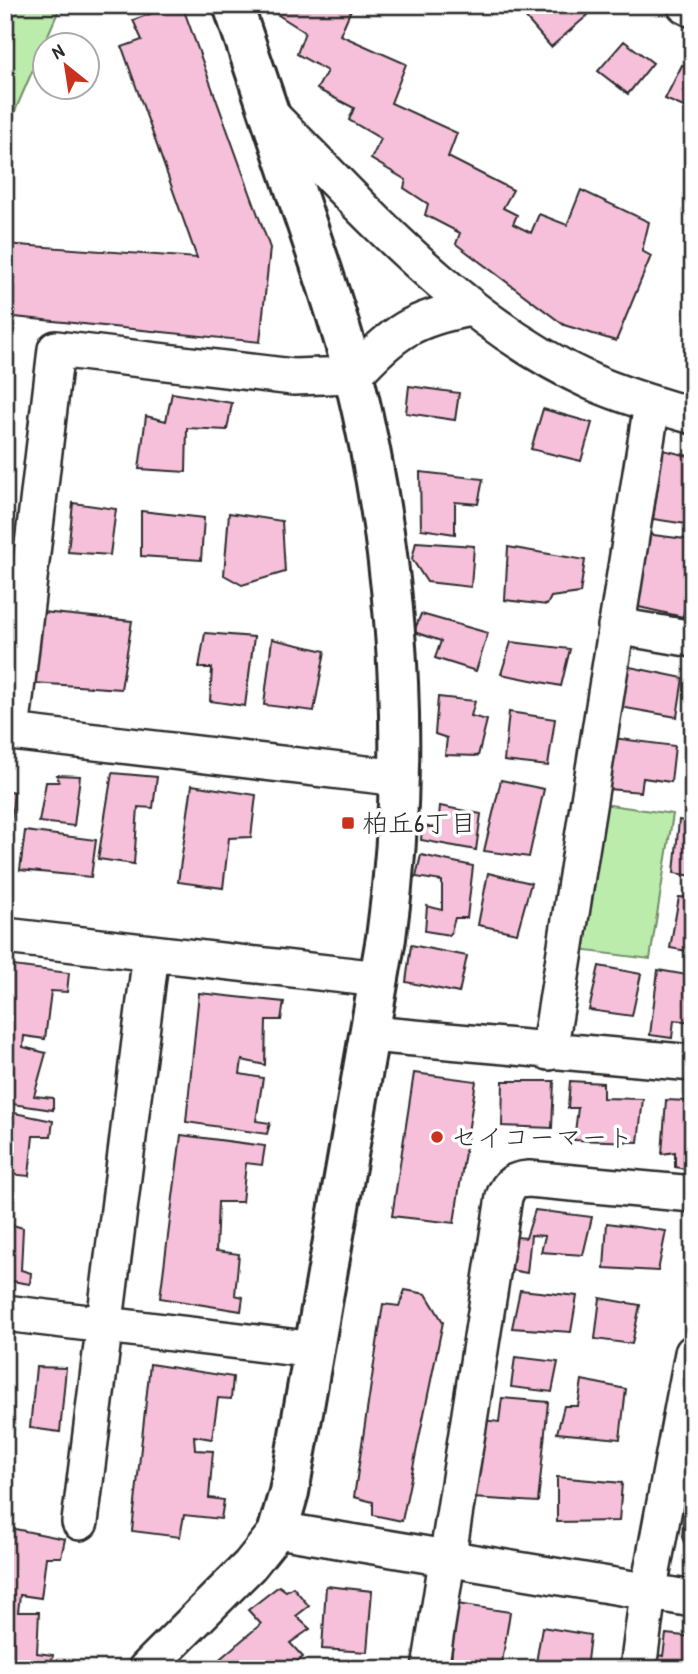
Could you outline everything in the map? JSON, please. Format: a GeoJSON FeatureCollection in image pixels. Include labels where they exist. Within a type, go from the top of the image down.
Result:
{"type":"FeatureCollection","features":[{"type":"Feature","properties":{"kind":"street"},"geometry":{"type":"LineString","coordinates":[[146,1669],[250,1565],[278,1530],[289,1492],[379,979],[392,891],[400,778],[400,709],[393,596],[378,484],[354,375],[337,317],[233,5]]}},
{"type":"Feature","properties":{"kind":"street"},"geometry":{"type":"LineString","coordinates":[[685,5],[693,9]]}},
{"type":"Feature","properties":{"kind":"street"},"geometry":{"type":"LineString","coordinates":[[270,114],[388,234],[471,308],[511,337],[593,382],[693,416]]}},
{"type":"Feature","properties":{"kind":"street"},"geometry":{"type":"LineString","coordinates":[[400,778],[11,732],[56,349],[293,377],[354,375],[378,349],[416,323],[435,314],[471,308]]}},
{"type":"Feature","properties":{"kind":"street"},"geometry":{"type":"LineString","coordinates":[[549,1052],[652,404]]}},
{"type":"Feature","properties":{"kind":"street"},"geometry":{"type":"LineString","coordinates":[[616,626],[693,639]]}},
{"type":"Feature","properties":{"kind":"street"},"geometry":{"type":"LineString","coordinates":[[5,936],[379,979]]}},
{"type":"Feature","properties":{"kind":"street"},"geometry":{"type":"LineString","coordinates":[[80,1522],[150,953]]}},
{"type":"Feature","properties":{"kind":"street"},"geometry":{"type":"LineString","coordinates":[[370,1034],[693,1063]]}},
{"type":"Feature","properties":{"kind":"street"},"geometry":{"type":"LineString","coordinates":[[430,1669],[507,1187],[516,1180],[530,1179],[693,1194]]}},
{"type":"Feature","properties":{"kind":"street"},"geometry":{"type":"LineString","coordinates":[[5,1313],[315,1350]]}},
{"type":"Feature","properties":{"kind":"street"},"geometry":{"type":"LineString","coordinates":[[638,1669],[648,1593],[693,1353]]}},
{"type":"Feature","properties":{"kind":"street"},"geometry":{"type":"LineString","coordinates":[[278,1530],[693,1599]]}},
{"type":"Feature","properties":{"kind":"green space"},"geometry":{"type":"Polygon","coordinates":[[[5,5],[61,5],[49,32],[32,32],[32,72],[5,134],[5,5]]]}},
{"type":"Feature","properties":{"kind":"green space"},"geometry":{"type":"Polygon","coordinates":[[[589,802],[673,814],[650,959],[570,949],[589,802]]]}},
{"type":"Feature","properties":{"kind":"building"},"geometry":{"type":"Polygon","coordinates":[[[174,5],[182,5],[270,248],[260,342],[5,316],[5,244],[197,258],[122,47],[142,40],[133,20],[174,5]]]}},
{"type":"Feature","properties":{"kind":"building"},"geometry":{"type":"Polygon","coordinates":[[[279,5],[353,5],[340,35],[406,64],[391,103],[457,133],[448,157],[513,190],[503,208],[517,215],[513,224],[531,233],[539,214],[567,225],[581,190],[649,222],[642,251],[651,256],[616,341],[564,325],[456,244],[460,233],[425,215],[428,204],[404,188],[406,180],[371,159],[381,139],[349,120],[354,108],[317,89],[327,71],[297,54],[305,32],[275,13],[279,5]]]}},
{"type":"Feature","properties":{"kind":"building"},"geometry":{"type":"Polygon","coordinates":[[[520,5],[593,5],[596,8],[551,47],[517,8],[520,5]]]}},
{"type":"Feature","properties":{"kind":"building"},"geometry":{"type":"Polygon","coordinates":[[[624,41],[653,63],[628,94],[598,71],[624,41]]]}},
{"type":"Feature","properties":{"kind":"building"},"geometry":{"type":"Polygon","coordinates":[[[682,65],[693,68],[693,111],[665,99],[682,65]]]}},
{"type":"Feature","properties":{"kind":"building"},"geometry":{"type":"Polygon","coordinates":[[[409,386],[459,393],[455,420],[406,413],[409,386]]]}},
{"type":"Feature","properties":{"kind":"building"},"geometry":{"type":"Polygon","coordinates":[[[172,393],[232,403],[227,430],[187,428],[186,472],[139,469],[146,416],[166,421],[172,393]]]}},
{"type":"Feature","properties":{"kind":"building"},"geometry":{"type":"Polygon","coordinates":[[[543,409],[592,423],[581,461],[531,449],[543,409]]]}},
{"type":"Feature","properties":{"kind":"building"},"geometry":{"type":"Polygon","coordinates":[[[663,450],[693,457],[693,525],[653,519],[663,450]]]}},
{"type":"Feature","properties":{"kind":"building"},"geometry":{"type":"Polygon","coordinates":[[[420,472],[483,479],[478,504],[455,502],[455,534],[421,529],[420,472]]]}},
{"type":"Feature","properties":{"kind":"building"},"geometry":{"type":"Polygon","coordinates":[[[73,503],[116,509],[110,555],[68,552],[73,503]]]}},
{"type":"Feature","properties":{"kind":"building"},"geometry":{"type":"Polygon","coordinates":[[[141,511],[204,518],[201,560],[141,556],[141,511]]]}},
{"type":"Feature","properties":{"kind":"building"},"geometry":{"type":"Polygon","coordinates":[[[229,513],[282,521],[285,572],[242,585],[224,575],[229,513]]]}},
{"type":"Feature","properties":{"kind":"building"},"geometry":{"type":"Polygon","coordinates":[[[645,534],[693,540],[693,561],[683,617],[630,605],[645,534]]]}},
{"type":"Feature","properties":{"kind":"building"},"geometry":{"type":"Polygon","coordinates":[[[416,542],[474,546],[471,587],[427,582],[412,559],[416,542]]]}},
{"type":"Feature","properties":{"kind":"building"},"geometry":{"type":"Polygon","coordinates":[[[508,547],[585,560],[580,593],[551,597],[547,605],[505,600],[508,547]]]}},
{"type":"Feature","properties":{"kind":"building"},"geometry":{"type":"Polygon","coordinates":[[[42,612],[132,621],[121,689],[34,683],[42,612]]]}},
{"type":"Feature","properties":{"kind":"building"},"geometry":{"type":"Polygon","coordinates":[[[421,614],[488,633],[476,671],[435,658],[441,641],[414,632],[421,614]]]}},
{"type":"Feature","properties":{"kind":"building"},"geometry":{"type":"Polygon","coordinates":[[[205,633],[254,637],[245,706],[210,701],[212,668],[199,668],[205,633]]]}},
{"type":"Feature","properties":{"kind":"building"},"geometry":{"type":"Polygon","coordinates":[[[272,639],[325,651],[314,711],[264,705],[272,639]]]}},
{"type":"Feature","properties":{"kind":"building"},"geometry":{"type":"Polygon","coordinates":[[[511,642],[570,649],[561,686],[501,674],[511,642]]]}},
{"type":"Feature","properties":{"kind":"building"},"geometry":{"type":"Polygon","coordinates":[[[625,666],[683,678],[677,717],[620,707],[625,666]]]}},
{"type":"Feature","properties":{"kind":"building"},"geometry":{"type":"Polygon","coordinates":[[[438,697],[475,701],[471,716],[487,720],[478,756],[445,755],[447,738],[435,734],[438,697]]]}},
{"type":"Feature","properties":{"kind":"building"},"geometry":{"type":"Polygon","coordinates":[[[509,712],[555,719],[548,766],[504,761],[509,712]]]}},
{"type":"Feature","properties":{"kind":"building"},"geometry":{"type":"Polygon","coordinates":[[[613,738],[675,746],[671,782],[643,778],[641,792],[608,789],[613,738]]]}},
{"type":"Feature","properties":{"kind":"building"},"geometry":{"type":"Polygon","coordinates":[[[689,749],[693,750],[693,793],[686,792],[689,749]]]}},
{"type":"Feature","properties":{"kind":"building"},"geometry":{"type":"Polygon","coordinates":[[[112,773],[157,777],[153,808],[138,807],[134,864],[98,859],[112,773]]]}},
{"type":"Feature","properties":{"kind":"building"},"geometry":{"type":"Polygon","coordinates":[[[57,775],[80,776],[74,826],[39,822],[46,782],[59,782],[57,775]]]}},
{"type":"Feature","properties":{"kind":"building"},"geometry":{"type":"Polygon","coordinates":[[[501,780],[544,789],[529,857],[484,851],[501,780]]]}},
{"type":"Feature","properties":{"kind":"building"},"geometry":{"type":"Polygon","coordinates":[[[192,785],[256,795],[251,837],[229,838],[223,888],[178,882],[192,785]]]}},
{"type":"Feature","properties":{"kind":"building"},"geometry":{"type":"Polygon","coordinates":[[[5,790],[14,792],[9,842],[5,842],[5,790]]]}},
{"type":"Feature","properties":{"kind":"building"},"geometry":{"type":"Polygon","coordinates":[[[440,806],[481,814],[476,850],[421,840],[422,826],[438,828],[440,806]]]}},
{"type":"Feature","properties":{"kind":"building"},"geometry":{"type":"Polygon","coordinates":[[[679,820],[693,823],[693,876],[674,873],[679,820]]]}},
{"type":"Feature","properties":{"kind":"building"},"geometry":{"type":"Polygon","coordinates":[[[25,831],[96,840],[91,877],[20,870],[25,831]]]}},
{"type":"Feature","properties":{"kind":"building"},"geometry":{"type":"Polygon","coordinates":[[[421,855],[473,866],[467,918],[455,918],[450,935],[425,931],[427,906],[442,910],[442,881],[416,877],[421,855]]]}},
{"type":"Feature","properties":{"kind":"building"},"geometry":{"type":"Polygon","coordinates":[[[488,873],[531,883],[517,933],[478,925],[488,873]]]}},
{"type":"Feature","properties":{"kind":"building"},"geometry":{"type":"Polygon","coordinates":[[[679,897],[693,898],[693,952],[670,948],[679,897]]]}},
{"type":"Feature","properties":{"kind":"building"},"geometry":{"type":"Polygon","coordinates":[[[411,945],[467,956],[459,993],[406,982],[411,945]]]}},
{"type":"Feature","properties":{"kind":"building"},"geometry":{"type":"Polygon","coordinates":[[[5,965],[69,973],[67,992],[51,991],[45,1039],[24,1036],[23,1047],[46,1053],[34,1096],[53,1098],[53,1110],[5,1103],[5,965]]]}},
{"type":"Feature","properties":{"kind":"building"},"geometry":{"type":"Polygon","coordinates":[[[599,966],[641,974],[632,1016],[589,1010],[599,966]]]}},
{"type":"Feature","properties":{"kind":"building"},"geometry":{"type":"Polygon","coordinates":[[[658,970],[693,976],[693,1022],[674,1020],[672,1038],[650,1035],[658,970]]]}},
{"type":"Feature","properties":{"kind":"building"},"geometry":{"type":"Polygon","coordinates":[[[199,993],[284,1002],[281,1020],[266,1020],[265,1065],[242,1060],[240,1074],[263,1078],[256,1121],[270,1123],[267,1134],[186,1122],[199,993]]]}},
{"type":"Feature","properties":{"kind":"building"},"geometry":{"type":"Polygon","coordinates":[[[414,1073],[476,1081],[454,1223],[392,1216],[414,1073]]]}},
{"type":"Feature","properties":{"kind":"building"},"geometry":{"type":"Polygon","coordinates":[[[503,1081],[554,1081],[552,1128],[502,1126],[503,1081]]]}},
{"type":"Feature","properties":{"kind":"building"},"geometry":{"type":"Polygon","coordinates":[[[570,1081],[603,1083],[603,1098],[643,1099],[638,1142],[574,1140],[578,1108],[568,1108],[570,1081]]]}},
{"type":"Feature","properties":{"kind":"building"},"geometry":{"type":"Polygon","coordinates":[[[689,1087],[693,1087],[693,1171],[675,1167],[675,1152],[662,1154],[666,1100],[687,1101],[689,1087]]]}},
{"type":"Feature","properties":{"kind":"building"},"geometry":{"type":"Polygon","coordinates":[[[5,1111],[53,1121],[51,1136],[33,1136],[29,1176],[9,1174],[6,1223],[23,1228],[21,1270],[31,1273],[30,1284],[5,1280],[5,1111]]]}},
{"type":"Feature","properties":{"kind":"building"},"geometry":{"type":"Polygon","coordinates":[[[181,1135],[265,1146],[262,1165],[246,1163],[242,1202],[218,1202],[216,1251],[239,1254],[235,1295],[243,1297],[241,1311],[160,1298],[181,1135]]]}},
{"type":"Feature","properties":{"kind":"building"},"geometry":{"type":"Polygon","coordinates":[[[535,1210],[592,1217],[583,1255],[541,1252],[545,1236],[531,1235],[527,1273],[500,1268],[498,1235],[526,1238],[535,1210]]]}},
{"type":"Feature","properties":{"kind":"building"},"geometry":{"type":"Polygon","coordinates":[[[607,1223],[666,1231],[658,1271],[604,1268],[607,1223]]]}},
{"type":"Feature","properties":{"kind":"building"},"geometry":{"type":"Polygon","coordinates":[[[405,1290],[426,1294],[443,1322],[402,1521],[373,1515],[373,1502],[354,1497],[383,1304],[399,1306],[405,1290]]]}},
{"type":"Feature","properties":{"kind":"building"},"geometry":{"type":"Polygon","coordinates":[[[520,1290],[577,1296],[571,1332],[512,1328],[520,1290]]]}},
{"type":"Feature","properties":{"kind":"building"},"geometry":{"type":"Polygon","coordinates":[[[600,1298],[640,1305],[632,1344],[595,1339],[600,1298]]]}},
{"type":"Feature","properties":{"kind":"building"},"geometry":{"type":"Polygon","coordinates":[[[515,1357],[558,1362],[552,1392],[511,1387],[515,1357]]]}},
{"type":"Feature","properties":{"kind":"building"},"geometry":{"type":"Polygon","coordinates":[[[150,1364],[233,1377],[231,1399],[218,1398],[212,1439],[194,1436],[195,1450],[213,1451],[209,1498],[224,1500],[221,1519],[184,1515],[180,1537],[132,1531],[150,1364]]]}},
{"type":"Feature","properties":{"kind":"building"},"geometry":{"type":"Polygon","coordinates":[[[36,1367],[66,1368],[60,1432],[30,1428],[36,1367]]]}},
{"type":"Feature","properties":{"kind":"building"},"geometry":{"type":"Polygon","coordinates":[[[582,1380],[626,1389],[620,1439],[557,1433],[564,1406],[578,1406],[582,1380]]]}},
{"type":"Feature","properties":{"kind":"building"},"geometry":{"type":"Polygon","coordinates":[[[502,1398],[548,1402],[538,1502],[472,1498],[483,1420],[499,1422],[502,1398]]]}},
{"type":"Feature","properties":{"kind":"building"},"geometry":{"type":"Polygon","coordinates":[[[557,1477],[622,1483],[619,1521],[557,1522],[557,1477]]]}},
{"type":"Feature","properties":{"kind":"building"},"geometry":{"type":"Polygon","coordinates":[[[693,1499],[693,1549],[686,1547],[682,1537],[684,1515],[693,1499]]]}},
{"type":"Feature","properties":{"kind":"building"},"geometry":{"type":"Polygon","coordinates":[[[5,1527],[65,1539],[61,1557],[46,1557],[41,1598],[20,1595],[18,1612],[39,1612],[37,1653],[53,1655],[50,1669],[5,1662],[5,1527]]]}},
{"type":"Feature","properties":{"kind":"building"},"geometry":{"type":"Polygon","coordinates":[[[279,1586],[286,1591],[293,1587],[309,1606],[296,1616],[310,1629],[290,1643],[303,1657],[288,1669],[208,1669],[261,1624],[248,1610],[279,1586]]]}},
{"type":"Feature","properties":{"kind":"building"},"geometry":{"type":"Polygon","coordinates":[[[326,1586],[372,1591],[367,1652],[322,1649],[326,1586]]]}},
{"type":"Feature","properties":{"kind":"building"},"geometry":{"type":"Polygon","coordinates":[[[457,1604],[510,1612],[501,1669],[450,1669],[457,1604]]]}},
{"type":"Feature","properties":{"kind":"building"},"geometry":{"type":"Polygon","coordinates":[[[542,1627],[590,1635],[586,1669],[535,1669],[542,1627]]]}},
{"type":"Feature","properties":{"kind":"building"},"geometry":{"type":"Polygon","coordinates":[[[666,1634],[693,1637],[693,1669],[647,1669],[648,1653],[663,1656],[666,1634]]]}},
{"type":"Feature","properties":{"kind":"place","name":"柏丘6丁目"},"geometry":{"type":"Point","coordinates":[348,823]}},
{"type":"Feature","properties":{"kind":"place","name":"セイコーマート"},"geometry":{"type":"Point","coordinates":[437,1137]}}]}
